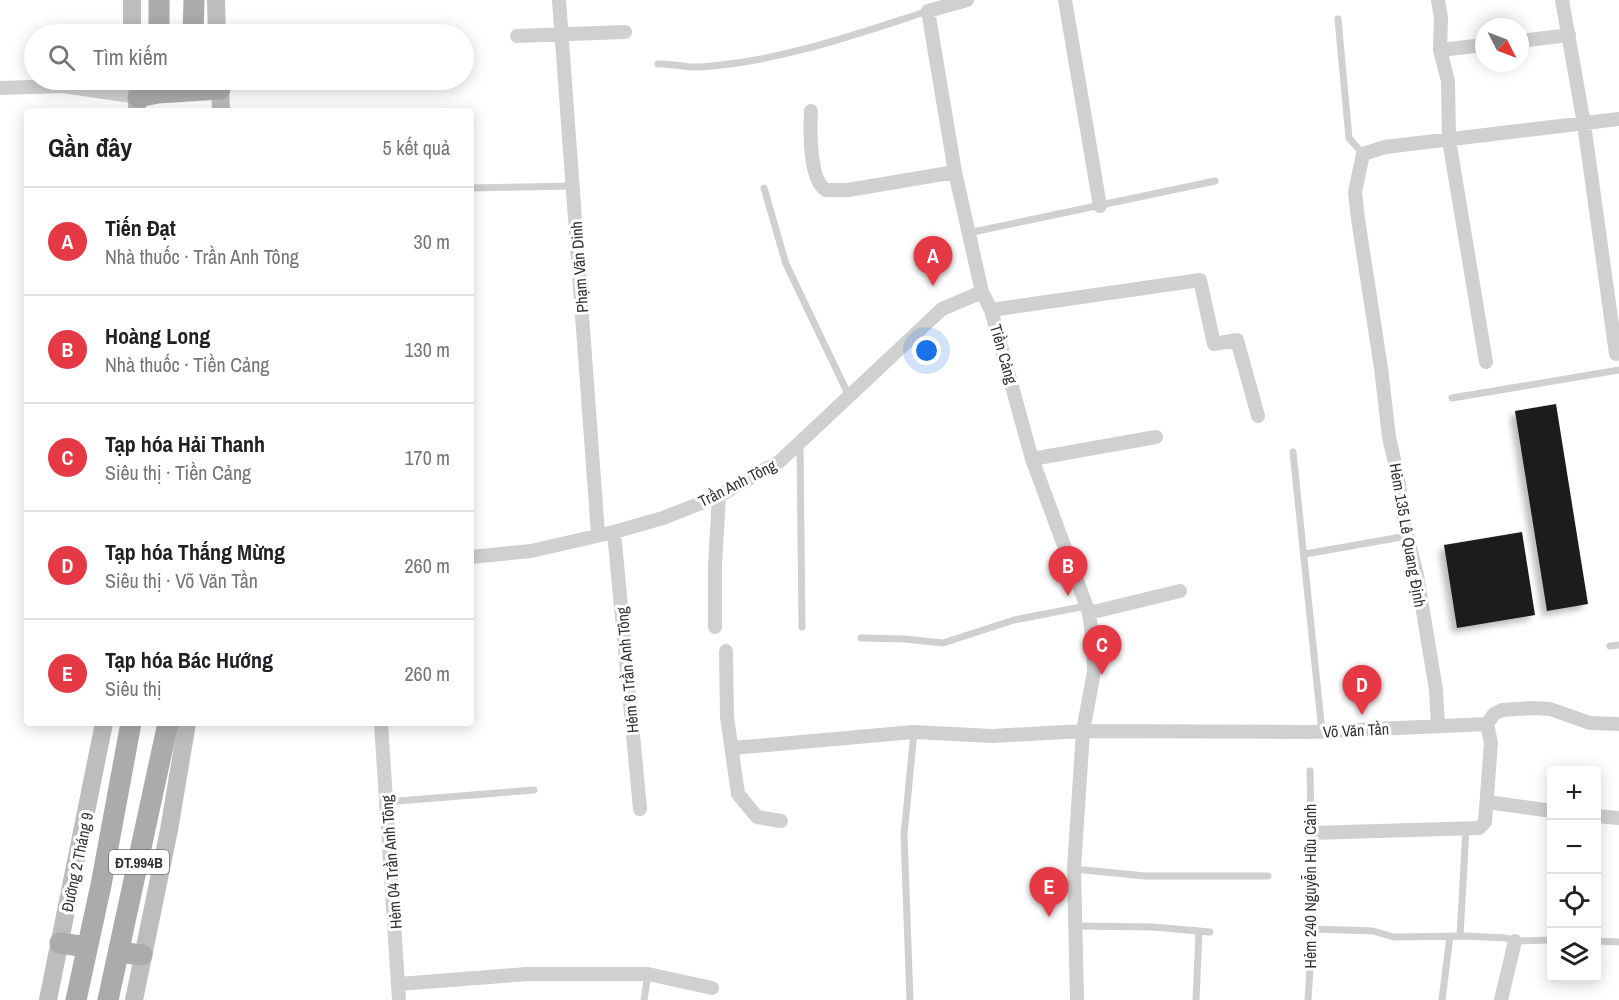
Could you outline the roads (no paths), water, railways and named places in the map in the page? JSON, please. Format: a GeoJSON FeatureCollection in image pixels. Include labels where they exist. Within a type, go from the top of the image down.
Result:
{"type":"FeatureCollection","features":[{"type":"Feature","properties":{"kind":"main road"},"geometry":{"type":"LineString","coordinates":[[132,0],[132,24]]}},
{"type":"Feature","properties":{"kind":"main road"},"geometry":{"type":"LineString","coordinates":[[159,0],[159,24]]}},
{"type":"Feature","properties":{"kind":"main road"},"geometry":{"type":"LineString","coordinates":[[193,24],[194,0]]}},
{"type":"Feature","properties":{"kind":"main road"},"geometry":{"type":"LineString","coordinates":[[216,0],[217,24]]}},
{"type":"Feature","properties":{"kind":"main road"},"geometry":{"type":"LineString","coordinates":[[220,90],[221,108]]}},
{"type":"Feature","properties":{"kind":"main road"},"geometry":{"type":"LineString","coordinates":[[148,95],[192,94]]}},
{"type":"Feature","properties":{"kind":"main road","name":"Đường 2 Tháng 9"},"geometry":{"type":"LineString","coordinates":[[48,1000],[103,726]]}},
{"type":"Feature","properties":{"kind":"main road","name":"Đường 2 Tháng 9"},"geometry":{"type":"LineString","coordinates":[[76,1000],[129,726]]}},
{"type":"Feature","properties":{"kind":"main road","name":"ĐT.994B"},"geometry":{"type":"LineString","coordinates":[[108,1000],[167,726]]}},
{"type":"Feature","properties":{"kind":"main road","name":"ĐT.994B"},"geometry":{"type":"LineString","coordinates":[[134,1000],[170,830],[187,726]]}},
{"type":"Feature","properties":{"kind":"main road"},"geometry":{"type":"LineString","coordinates":[[60,943],[87,947]]}},
{"type":"Feature","properties":{"kind":"main road"},"geometry":{"type":"LineString","coordinates":[[119,952],[142,955]]}},
{"type":"Feature","properties":{"kind":"street","name":"Phạm Văn Dinh"},"geometry":{"type":"LineString","coordinates":[[559,0],[598,534]]}},
{"type":"Feature","properties":{"kind":"street"},"geometry":{"type":"LineString","coordinates":[[927,5],[967,0]]}},
{"type":"Feature","properties":{"kind":"street"},"geometry":{"type":"LineString","coordinates":[[1065,0],[1100,206]]}},
{"type":"Feature","properties":{"kind":"street"},"geometry":{"type":"LineString","coordinates":[[1438,0],[1441,18],[1440,50],[1448,81],[1449,140],[1486,362]]}},
{"type":"Feature","properties":{"kind":"street"},"geometry":{"type":"LineString","coordinates":[[1562,0],[1584,124],[1616,354]]}},
{"type":"Feature","properties":{"kind":"street","name":"Tiền Cảng"},"geometry":{"type":"LineString","coordinates":[[927,5],[955,172],[982,292],[991,310],[1032,459],[1087,609],[1094,651],[1094,672],[1083,731],[1074,869],[1077,1000]]}},
{"type":"Feature","properties":{"kind":"street"},"geometry":{"type":"LineString","coordinates":[[517,36],[625,32]]}},
{"type":"Feature","properties":{"kind":"street"},"geometry":{"type":"LineString","coordinates":[[1529,40],[1569,35]]}},
{"type":"Feature","properties":{"kind":"street"},"geometry":{"type":"LineString","coordinates":[[1440,50],[1475,46]]}},
{"type":"Feature","properties":{"kind":"street"},"geometry":{"type":"LineString","coordinates":[[0,88],[24,87]]}},
{"type":"Feature","properties":{"kind":"street"},"geometry":{"type":"LineString","coordinates":[[101,90],[148,95]]}},
{"type":"Feature","properties":{"kind":"street"},"geometry":{"type":"LineString","coordinates":[[811,111],[810,129],[816,181],[826,190],[848,190],[955,172]]}},
{"type":"Feature","properties":{"kind":"street"},"geometry":{"type":"LineString","coordinates":[[1363,154],[1385,147],[1619,119]]}},
{"type":"Feature","properties":{"kind":"street","name":"Hẻm 135 Lê Quang Định"},"geometry":{"type":"LineString","coordinates":[[1363,154],[1355,192],[1376,344],[1407,536],[1417,575],[1436,690],[1437,726]]}},
{"type":"Feature","properties":{"kind":"street"},"geometry":{"type":"LineString","coordinates":[[991,310],[1200,280],[1214,344],[1237,340],[1258,416]]}},
{"type":"Feature","properties":{"kind":"street","name":"Trần Anh Tông"},"geometry":{"type":"LineString","coordinates":[[474,557],[531,551],[614,532],[663,518],[719,496],[780,461],[942,309],[982,292]]}},
{"type":"Feature","properties":{"kind":"street"},"geometry":{"type":"LineString","coordinates":[[1032,459],[1156,437]]}},
{"type":"Feature","properties":{"kind":"street"},"geometry":{"type":"LineString","coordinates":[[715,627],[715,565],[719,496]]}},
{"type":"Feature","properties":{"kind":"street","name":"Hẻm 6 Trần Anh Tông"},"geometry":{"type":"LineString","coordinates":[[614,532],[640,809]]}},
{"type":"Feature","properties":{"kind":"street"},"geometry":{"type":"LineString","coordinates":[[1087,609],[1180,591]]}},
{"type":"Feature","properties":{"kind":"street"},"geometry":{"type":"LineString","coordinates":[[726,651],[727,717],[738,794],[757,817],[781,821]]}},
{"type":"Feature","properties":{"kind":"street","name":"Võ Văn Tần"},"geometry":{"type":"LineString","coordinates":[[733,748],[914,732],[992,736],[1083,731],[1322,732],[1487,724],[1494,714],[1502,710],[1533,708],[1550,709],[1590,723],[1619,724]]}},
{"type":"Feature","properties":{"kind":"street"},"geometry":{"type":"LineString","coordinates":[[1311,833],[1479,828],[1485,822],[1491,743],[1487,724]]}},
{"type":"Feature","properties":{"kind":"street","name":"Hẻm 04 Trần Anh Tông"},"geometry":{"type":"LineString","coordinates":[[381,726],[399,1000]]}},
{"type":"Feature","properties":{"kind":"street"},"geometry":{"type":"LineString","coordinates":[[1486,802],[1547,810]]}},
{"type":"Feature","properties":{"kind":"street"},"geometry":{"type":"LineString","coordinates":[[1601,816],[1619,818]]}},
{"type":"Feature","properties":{"kind":"street"},"geometry":{"type":"LineString","coordinates":[[1501,1000],[1515,941]]}},
{"type":"Feature","properties":{"kind":"street"},"geometry":{"type":"LineString","coordinates":[[399,984],[528,974],[648,974],[712,988]]}},
{"type":"Feature","properties":{"kind":"lane"},"geometry":{"type":"LineString","coordinates":[[658,64],[701,67],[752,60],[830,42],[927,5]]}},
{"type":"Feature","properties":{"kind":"lane"},"geometry":{"type":"LineString","coordinates":[[1338,19],[1349,138],[1363,154]]}},
{"type":"Feature","properties":{"kind":"lane"},"geometry":{"type":"LineString","coordinates":[[968,233],[1215,181]]}},
{"type":"Feature","properties":{"kind":"lane"},"geometry":{"type":"LineString","coordinates":[[474,188],[574,186]]}},
{"type":"Feature","properties":{"kind":"lane"},"geometry":{"type":"LineString","coordinates":[[764,188],[786,264],[849,396]]}},
{"type":"Feature","properties":{"kind":"lane"},"geometry":{"type":"LineString","coordinates":[[1452,398],[1619,370]]}},
{"type":"Feature","properties":{"kind":"lane"},"geometry":{"type":"LineString","coordinates":[[800,444],[802,627]]}},
{"type":"Feature","properties":{"kind":"lane"},"geometry":{"type":"LineString","coordinates":[[1293,452],[1294,489],[1305,554],[1306,597],[1322,732]]}},
{"type":"Feature","properties":{"kind":"lane"},"geometry":{"type":"LineString","coordinates":[[1305,554],[1407,536]]}},
{"type":"Feature","properties":{"kind":"lane"},"geometry":{"type":"LineString","coordinates":[[861,639],[905,639],[944,643],[1014,620],[1087,609]]}},
{"type":"Feature","properties":{"kind":"lane"},"geometry":{"type":"LineString","coordinates":[[1610,646],[1619,645]]}},
{"type":"Feature","properties":{"kind":"lane"},"geometry":{"type":"LineString","coordinates":[[910,1000],[904,835],[914,732]]}},
{"type":"Feature","properties":{"kind":"lane","name":"Hẻm 240 Nguyễn Hữu Cảnh"},"geometry":{"type":"LineString","coordinates":[[1308,1000],[1313,929],[1310,771]]}},
{"type":"Feature","properties":{"kind":"lane"},"geometry":{"type":"LineString","coordinates":[[386,802],[534,790]]}},
{"type":"Feature","properties":{"kind":"lane"},"geometry":{"type":"LineString","coordinates":[[1460,936],[1466,828]]}},
{"type":"Feature","properties":{"kind":"lane"},"geometry":{"type":"LineString","coordinates":[[1074,869],[1145,876],[1268,876]]}},
{"type":"Feature","properties":{"kind":"lane"},"geometry":{"type":"LineString","coordinates":[[1076,926],[1153,927],[1210,932]]}},
{"type":"Feature","properties":{"kind":"lane"},"geometry":{"type":"LineString","coordinates":[[1313,929],[1373,931],[1394,937],[1460,936],[1506,938],[1515,941],[1547,940]]}},
{"type":"Feature","properties":{"kind":"lane"},"geometry":{"type":"LineString","coordinates":[[1196,1000],[1199,932]]}},
{"type":"Feature","properties":{"kind":"lane"},"geometry":{"type":"LineString","coordinates":[[1442,1000],[1450,936]]}},
{"type":"Feature","properties":{"kind":"lane"},"geometry":{"type":"LineString","coordinates":[[1601,941],[1619,942]]}},
{"type":"Feature","properties":{"kind":"lane"},"geometry":{"type":"LineString","coordinates":[[644,1000],[648,974]]}},
{"type":"Feature","properties":{"kind":"place","name":"Tiến Đạt"},"geometry":{"type":"Point","coordinates":[933,286]}},
{"type":"Feature","properties":{"kind":"place","name":"Hoàng Long"},"geometry":{"type":"Point","coordinates":[1068,596]}},
{"type":"Feature","properties":{"kind":"place","name":"Tạp hóa Hải Thanh"},"geometry":{"type":"Point","coordinates":[1102,675]}},
{"type":"Feature","properties":{"kind":"place","name":"Tạp hóa Thắng Mừng"},"geometry":{"type":"Point","coordinates":[1362,715]}},
{"type":"Feature","properties":{"kind":"place","name":"Tạp hóa Bác Hướng"},"geometry":{"type":"Point","coordinates":[1049,917]}}]}
